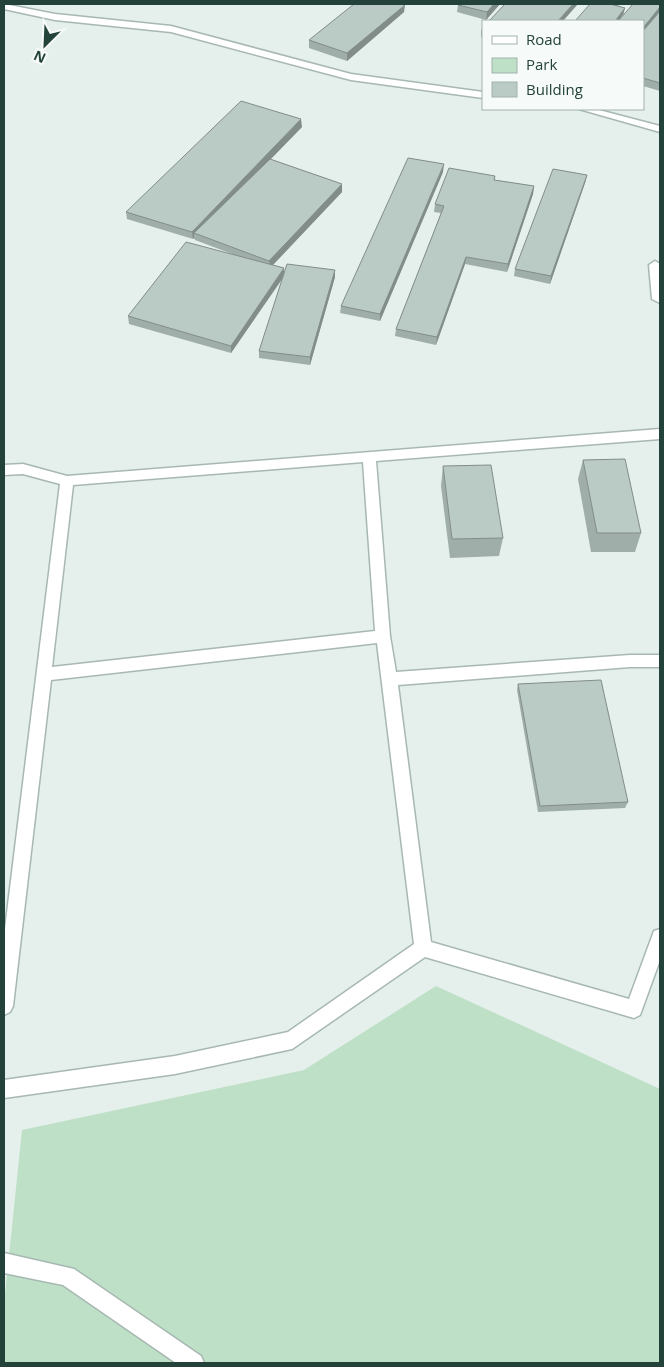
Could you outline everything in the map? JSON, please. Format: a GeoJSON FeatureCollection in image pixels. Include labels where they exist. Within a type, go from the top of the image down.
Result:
{"type":"FeatureCollection","features":[{"type":"Feature","properties":{"kind":"street"},"geometry":{"type":"LineString","coordinates":[[4,6],[55,17],[171,29],[351,77],[482,95]]}},
{"type":"Feature","properties":{"kind":"street"},"geometry":{"type":"LineString","coordinates":[[588,110],[660,130]]}},
{"type":"Feature","properties":{"kind":"street"},"geometry":{"type":"LineString","coordinates":[[655,265],[658,299],[660,299]]}},
{"type":"Feature","properties":{"kind":"street"},"geometry":{"type":"LineString","coordinates":[[4,470],[23,468],[67,481],[660,434]]}},
{"type":"Feature","properties":{"kind":"street"},"geometry":{"type":"LineString","coordinates":[[368,458],[383,636],[390,679],[422,948]]}},
{"type":"Feature","properties":{"kind":"street"},"geometry":{"type":"LineString","coordinates":[[4,1006],[8,941],[45,674],[67,481]]}},
{"type":"Feature","properties":{"kind":"street"},"geometry":{"type":"LineString","coordinates":[[45,674],[383,636]]}},
{"type":"Feature","properties":{"kind":"street"},"geometry":{"type":"LineString","coordinates":[[390,679],[630,661],[660,661]]}},
{"type":"Feature","properties":{"kind":"street"},"geometry":{"type":"LineString","coordinates":[[422,948],[634,1009],[660,937]]}},
{"type":"Feature","properties":{"kind":"street"},"geometry":{"type":"LineString","coordinates":[[4,1089],[175,1065],[292,1040],[422,948]]}},
{"type":"Feature","properties":{"kind":"street"},"geometry":{"type":"LineString","coordinates":[[4,1263],[67,1276],[194,1363]]}},
{"type":"Feature","properties":{"kind":"green space"},"geometry":{"type":"Polygon","coordinates":[[[436,986],[660,1089],[660,1363],[4,1363],[4,1304],[22,1130],[304,1070],[436,986]]]}},
{"type":"Feature","properties":{"kind":"building"},"geometry":{"type":"Polygon","coordinates":[[[354,4],[405,5],[347,53],[309,40],[354,4]]]}},
{"type":"Feature","properties":{"kind":"building"},"geometry":{"type":"Polygon","coordinates":[[[459,4],[494,4],[487,12],[459,4]]]}},
{"type":"Feature","properties":{"kind":"building"},"geometry":{"type":"Polygon","coordinates":[[[505,4],[573,4],[559,20],[490,20],[505,4]]]}},
{"type":"Feature","properties":{"kind":"building"},"geometry":{"type":"Polygon","coordinates":[[[590,4],[610,4],[625,8],[616,20],[576,20],[590,4]]]}},
{"type":"Feature","properties":{"kind":"building"},"geometry":{"type":"Polygon","coordinates":[[[633,4],[660,4],[660,7],[644,27],[644,20],[619,20],[633,4]]]}},
{"type":"Feature","properties":{"kind":"building"},"geometry":{"type":"Polygon","coordinates":[[[660,11],[660,83],[644,78],[644,30],[660,11]]]}},
{"type":"Feature","properties":{"kind":"building"},"geometry":{"type":"Polygon","coordinates":[[[241,101],[301,119],[192,232],[126,212],[241,101]]]}},
{"type":"Feature","properties":{"kind":"building"},"geometry":{"type":"Polygon","coordinates":[[[408,158],[444,164],[380,314],[341,306],[408,158]]]}},
{"type":"Feature","properties":{"kind":"building"},"geometry":{"type":"Polygon","coordinates":[[[270,159],[342,184],[269,261],[194,233],[270,159]]]}},
{"type":"Feature","properties":{"kind":"building"},"geometry":{"type":"Polygon","coordinates":[[[449,168],[495,176],[494,180],[534,186],[508,264],[466,257],[437,337],[396,329],[444,206],[435,204],[449,168]]]}},
{"type":"Feature","properties":{"kind":"building"},"geometry":{"type":"Polygon","coordinates":[[[553,169],[587,175],[551,276],[515,269],[553,169]]]}},
{"type":"Feature","properties":{"kind":"building"},"geometry":{"type":"Polygon","coordinates":[[[186,242],[284,268],[231,346],[128,316],[186,242]]]}},
{"type":"Feature","properties":{"kind":"building"},"geometry":{"type":"Polygon","coordinates":[[[287,264],[335,270],[310,357],[259,351],[287,264]]]}},
{"type":"Feature","properties":{"kind":"building"},"geometry":{"type":"Polygon","coordinates":[[[625,459],[641,533],[597,533],[583,460],[625,459]]]}},
{"type":"Feature","properties":{"kind":"building"},"geometry":{"type":"Polygon","coordinates":[[[491,465],[503,538],[452,539],[443,466],[491,465]]]}},
{"type":"Feature","properties":{"kind":"building"},"geometry":{"type":"Polygon","coordinates":[[[601,680],[628,802],[540,806],[518,684],[601,680]]]}}]}
